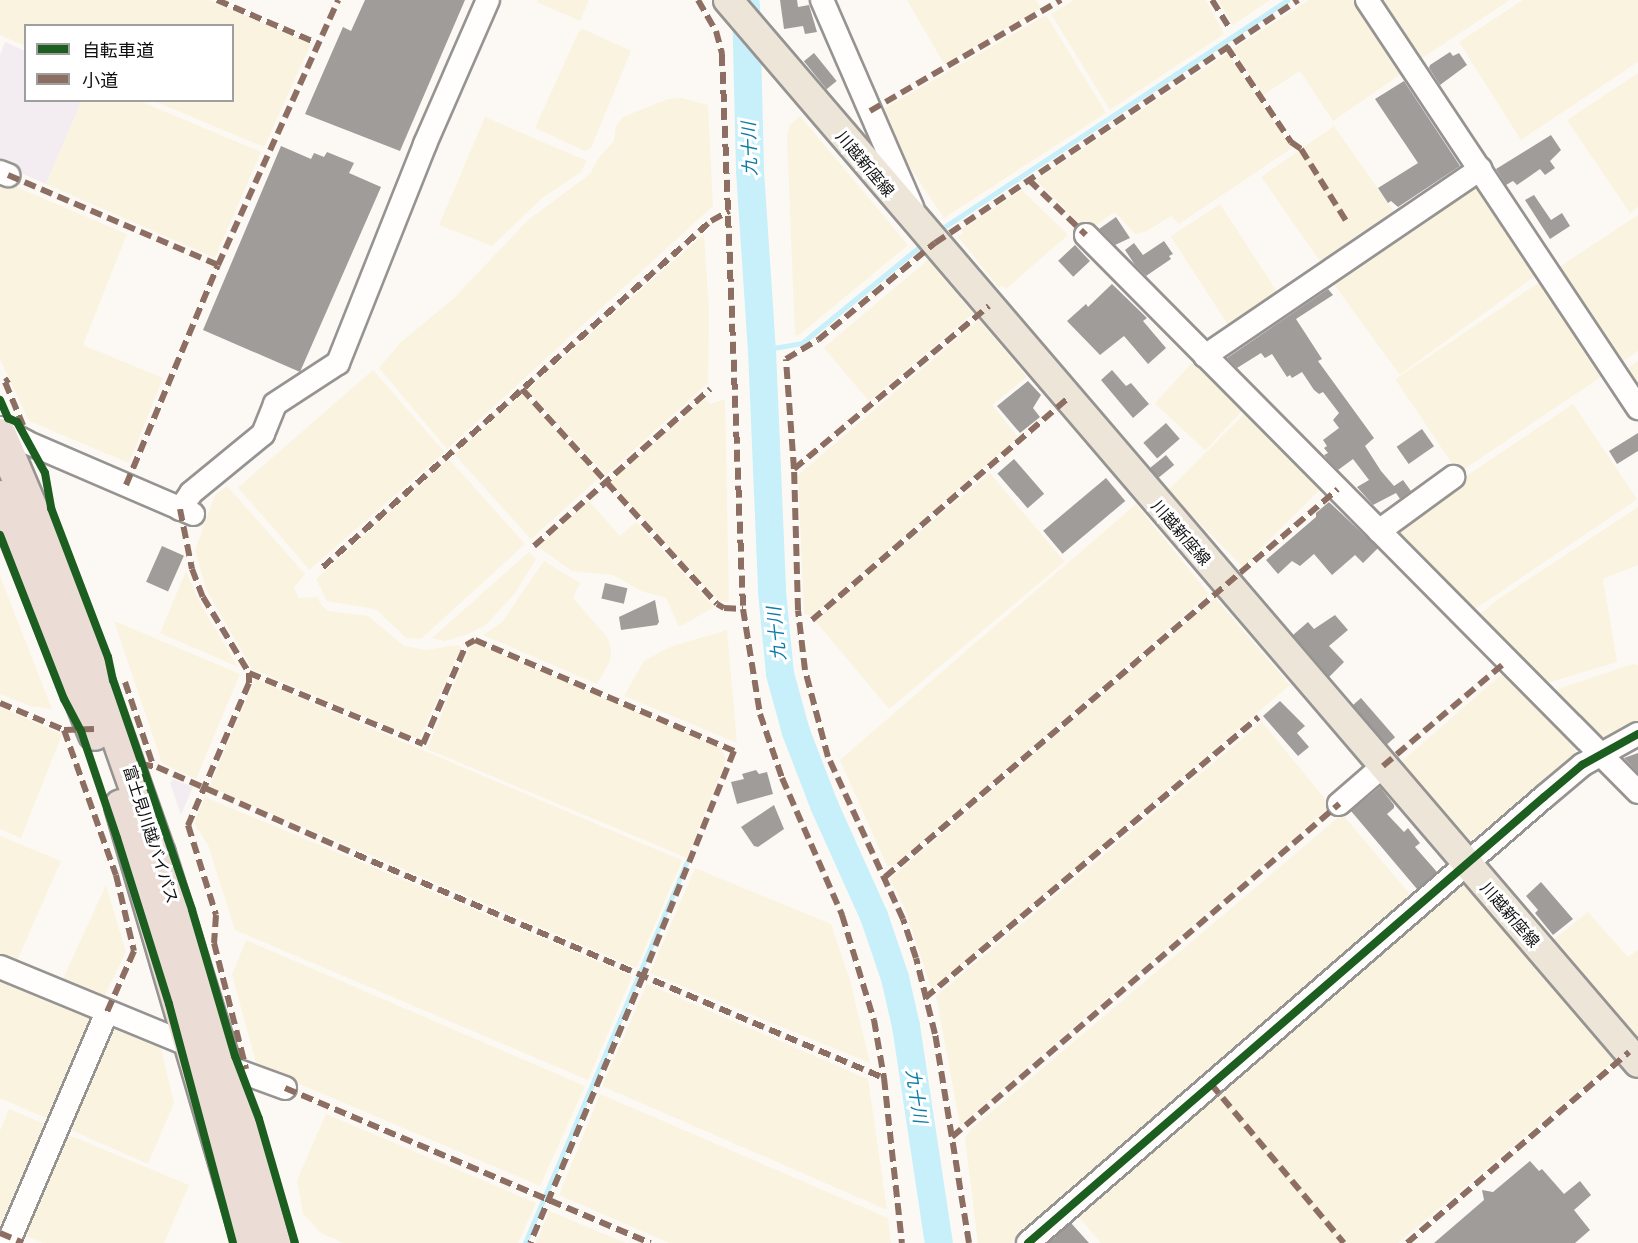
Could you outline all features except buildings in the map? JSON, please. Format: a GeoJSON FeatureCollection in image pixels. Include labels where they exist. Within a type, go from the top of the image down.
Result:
{"type":"FeatureCollection","features":[{"type":"Feature","properties":{"kind":"highway","name":"富士見川越バイパス"},"geometry":{"type":"LineString","coordinates":[[0,435],[67,593],[130,768],[225,1066],[274,1243]]}},
{"type":"Feature","properties":{"kind":"highway","name":"富士見川越バイパス"},"geometry":{"type":"LineString","coordinates":[[0,497],[60,642],[120,802],[249,1243]]}},
{"type":"Feature","properties":{"kind":"main road","name":"川越新座線"},"geometry":{"type":"LineString","coordinates":[[728,0],[1638,1063]]}},
{"type":"Feature","properties":{"kind":"street"},"geometry":{"type":"LineString","coordinates":[[0,428],[26,442],[187,512],[191,493],[263,434],[275,404],[338,363],[425,144],[488,0]]}},
{"type":"Feature","properties":{"kind":"street"},"geometry":{"type":"LineString","coordinates":[[822,0],[920,225]]}},
{"type":"Feature","properties":{"kind":"street"},"geometry":{"type":"LineString","coordinates":[[1367,0],[1638,408]]}},
{"type":"Feature","properties":{"kind":"street"},"geometry":{"type":"LineString","coordinates":[[1205,356],[1480,169]]}},
{"type":"Feature","properties":{"kind":"street"},"geometry":{"type":"LineString","coordinates":[[1086,236],[1638,792]]}},
{"type":"Feature","properties":{"kind":"street"},"geometry":{"type":"LineString","coordinates":[[1379,531],[1453,477]]}},
{"type":"Feature","properties":{"kind":"street"},"geometry":{"type":"LineString","coordinates":[[1028,1243],[1582,765],[1638,734]]}},
{"type":"Feature","properties":{"kind":"street"},"geometry":{"type":"LineString","coordinates":[[1339,804],[1383,766]]}},
{"type":"Feature","properties":{"kind":"street"},"geometry":{"type":"LineString","coordinates":[[0,966],[192,1046],[225,1066],[285,1088]]}},
{"type":"Feature","properties":{"kind":"street"},"geometry":{"type":"LineString","coordinates":[[8,1243],[107,1012]]}},
{"type":"Feature","properties":{"kind":"shaded area"},"geometry":{"type":"Polygon","coordinates":[[[0,0],[209,0],[311,44],[264,147],[156,102],[234,102],[234,24],[24,24],[24,46],[0,35],[0,0]]]}},
{"type":"Feature","properties":{"kind":"shaded area"},"geometry":{"type":"Polygon","coordinates":[[[538,0],[589,0],[580,21],[537,2],[538,0]]]}},
{"type":"Feature","properties":{"kind":"shaded area"},"geometry":{"type":"Polygon","coordinates":[[[907,0],[1036,0],[1041,8],[944,64],[907,0]]]}},
{"type":"Feature","properties":{"kind":"shaded area"},"geometry":{"type":"Polygon","coordinates":[[[1074,0],[1206,0],[1224,34],[1110,110],[1051,14],[1074,0]]]}},
{"type":"Feature","properties":{"kind":"shaded area"},"geometry":{"type":"Polygon","coordinates":[[[1218,0],[1270,0],[1233,25],[1218,0]]]}},
{"type":"Feature","properties":{"kind":"shaded area"},"geometry":{"type":"Polygon","coordinates":[[[1309,0],[1359,0],[1407,70],[1333,121],[1300,71],[1263,95],[1233,49],[1309,0]]]}},
{"type":"Feature","properties":{"kind":"shaded area"},"geometry":{"type":"Polygon","coordinates":[[[1375,0],[1510,0],[1416,62],[1375,0]]]}},
{"type":"Feature","properties":{"kind":"shaded area"},"geometry":{"type":"Polygon","coordinates":[[[1523,0],[1638,0],[1638,62],[1521,140],[1459,42],[1523,0]]]}},
{"type":"Feature","properties":{"kind":"shaded area"},"geometry":{"type":"Polygon","coordinates":[[[1046,15],[1106,113],[944,218],[903,157],[880,111],[1046,15]]]}},
{"type":"Feature","properties":{"kind":"shaded area"},"geometry":{"type":"Polygon","coordinates":[[[583,29],[631,51],[591,148],[585,151],[535,128],[579,31],[583,29]]]}},
{"type":"Feature","properties":{"kind":"shaded area"},"geometry":{"type":"Polygon","coordinates":[[[5,42],[24,51],[24,102],[82,102],[46,184],[0,164],[0,55],[5,42]]]}},
{"type":"Feature","properties":{"kind":"shaded area"},"geometry":{"type":"Polygon","coordinates":[[[1228,53],[1292,148],[1179,224],[1171,216],[1147,231],[1135,234],[1115,212],[1087,231],[1036,180],[1228,53]]]}},
{"type":"Feature","properties":{"kind":"shaded area"},"geometry":{"type":"Polygon","coordinates":[[[1638,73],[1638,207],[1630,213],[1567,120],[1638,73]]]}},
{"type":"Feature","properties":{"kind":"shaded area"},"geometry":{"type":"Polygon","coordinates":[[[681,98],[708,105],[713,206],[447,449],[379,368],[401,342],[453,299],[528,220],[590,174],[599,157],[614,141],[616,126],[623,117],[668,99],[681,98]]]}},
{"type":"Feature","properties":{"kind":"shaded area"},"geometry":{"type":"Polygon","coordinates":[[[82,102],[142,102],[261,152],[215,258],[46,184],[82,102]]]}},
{"type":"Feature","properties":{"kind":"shaded area"},"geometry":{"type":"Polygon","coordinates":[[[800,116],[908,245],[798,336],[795,334],[787,137],[789,126],[800,116]]]}},
{"type":"Feature","properties":{"kind":"shaded area"},"geometry":{"type":"Polygon","coordinates":[[[485,117],[587,161],[581,172],[541,199],[492,246],[439,225],[485,117]]]}},
{"type":"Feature","properties":{"kind":"shaded area"},"geometry":{"type":"Polygon","coordinates":[[[1334,126],[1399,219],[1326,270],[1261,177],[1334,126]]]}},
{"type":"Feature","properties":{"kind":"shaded area"},"geometry":{"type":"Polygon","coordinates":[[[0,180],[127,234],[83,345],[163,378],[129,463],[29,421],[0,359],[0,180]]]}},
{"type":"Feature","properties":{"kind":"shaded area"},"geometry":{"type":"Polygon","coordinates":[[[1477,180],[1543,271],[1400,375],[1334,284],[1477,180]]]}},
{"type":"Feature","properties":{"kind":"shaded area"},"geometry":{"type":"Polygon","coordinates":[[[1022,190],[1068,235],[1006,289],[1003,286],[999,288],[958,237],[963,233],[961,230],[1022,190]]]}},
{"type":"Feature","properties":{"kind":"shaded area"},"geometry":{"type":"Polygon","coordinates":[[[1220,204],[1282,299],[1232,331],[1171,236],[1220,204]]]}},
{"type":"Feature","properties":{"kind":"shaded area"},"geometry":{"type":"Polygon","coordinates":[[[1638,215],[1638,351],[1616,366],[1553,271],[1638,215]]]}},
{"type":"Feature","properties":{"kind":"shaded area"},"geometry":{"type":"Polygon","coordinates":[[[704,234],[709,311],[708,383],[606,475],[527,390],[704,234]]]}},
{"type":"Feature","properties":{"kind":"shaded area"},"geometry":{"type":"Polygon","coordinates":[[[928,260],[973,314],[869,401],[824,347],[928,260]]]}},
{"type":"Feature","properties":{"kind":"shaded area"},"geometry":{"type":"Polygon","coordinates":[[[1547,277],[1610,371],[1458,473],[1395,379],[1547,277]]]}},
{"type":"Feature","properties":{"kind":"shaded area"},"geometry":{"type":"Polygon","coordinates":[[[979,320],[1027,377],[992,405],[1018,437],[812,616],[804,614],[798,475],[979,320]]]}},
{"type":"Feature","properties":{"kind":"shaded area"},"geometry":{"type":"Polygon","coordinates":[[[1195,360],[1245,407],[1205,450],[1155,403],[1195,360]]]}},
{"type":"Feature","properties":{"kind":"shaded area"},"geometry":{"type":"Polygon","coordinates":[[[1638,361],[1638,402],[1619,374],[1638,361]]]}},
{"type":"Feature","properties":{"kind":"shaded area"},"geometry":{"type":"Polygon","coordinates":[[[373,370],[445,452],[309,570],[238,487],[373,370]]]}},
{"type":"Feature","properties":{"kind":"shaded area"},"geometry":{"type":"Polygon","coordinates":[[[523,393],[599,478],[531,539],[455,455],[523,393]]]}},
{"type":"Feature","properties":{"kind":"shaded area"},"geometry":{"type":"Polygon","coordinates":[[[705,399],[710,404],[725,399],[729,602],[720,602],[610,482],[705,399]]]}},
{"type":"Feature","properties":{"kind":"shaded area"},"geometry":{"type":"Polygon","coordinates":[[[1573,404],[1637,499],[1457,621],[1392,526],[1573,404]]]}},
{"type":"Feature","properties":{"kind":"shaded area"},"geometry":{"type":"Polygon","coordinates":[[[1247,411],[1323,487],[1243,567],[1167,491],[1247,411]]]}},
{"type":"Feature","properties":{"kind":"shaded area"},"geometry":{"type":"Polygon","coordinates":[[[449,459],[525,544],[421,639],[406,638],[378,611],[327,601],[316,579],[449,459]]]}},
{"type":"Feature","properties":{"kind":"shaded area"},"geometry":{"type":"Polygon","coordinates":[[[990,473],[1065,562],[889,709],[815,620],[990,473]]]}},
{"type":"Feature","properties":{"kind":"shaded area"},"geometry":{"type":"Polygon","coordinates":[[[227,486],[305,574],[294,588],[299,598],[317,597],[328,611],[368,616],[404,646],[426,650],[458,645],[461,648],[419,739],[252,669],[206,589],[195,550],[215,495],[227,486]]]}},
{"type":"Feature","properties":{"kind":"shaded area"},"geometry":{"type":"Polygon","coordinates":[[[589,501],[620,536],[636,522],[714,607],[679,627],[666,598],[641,591],[613,575],[572,571],[538,547],[589,501]]]}},
{"type":"Feature","properties":{"kind":"shaded area"},"geometry":{"type":"Polygon","coordinates":[[[1136,504],[1209,594],[894,866],[887,866],[840,760],[1136,504]]]}},
{"type":"Feature","properties":{"kind":"shaded area"},"geometry":{"type":"Polygon","coordinates":[[[1638,507],[1638,565],[1603,579],[1617,662],[1544,684],[1475,618],[1500,598],[1638,507]]]}},
{"type":"Feature","properties":{"kind":"shaded area"},"geometry":{"type":"Polygon","coordinates":[[[529,552],[536,559],[516,592],[486,625],[466,635],[444,641],[432,638],[529,552]]]}},
{"type":"Feature","properties":{"kind":"shaded area"},"geometry":{"type":"Polygon","coordinates":[[[544,561],[580,583],[573,598],[607,637],[611,648],[610,661],[597,684],[483,635],[502,622],[544,561]]]}},
{"type":"Feature","properties":{"kind":"shaded area"},"geometry":{"type":"Polygon","coordinates":[[[186,571],[201,605],[238,667],[160,633],[186,571]]]}},
{"type":"Feature","properties":{"kind":"shaded area"},"geometry":{"type":"Polygon","coordinates":[[[0,576],[52,709],[30,706],[0,694],[0,576]]]}},
{"type":"Feature","properties":{"kind":"shaded area"},"geometry":{"type":"Polygon","coordinates":[[[1215,598],[1290,685],[932,990],[905,909],[890,879],[1215,598]]]}},
{"type":"Feature","properties":{"kind":"shaded area"},"geometry":{"type":"Polygon","coordinates":[[[114,621],[240,674],[196,779],[162,763],[114,621]]]}},
{"type":"Feature","properties":{"kind":"shaded area"},"geometry":{"type":"Polygon","coordinates":[[[727,630],[737,743],[624,696],[644,661],[670,647],[727,630]]]}},
{"type":"Feature","properties":{"kind":"shaded area"},"geometry":{"type":"Polygon","coordinates":[[[472,642],[721,748],[726,760],[687,858],[427,749],[472,642]]]}},
{"type":"Feature","properties":{"kind":"shaded area"},"geometry":{"type":"Polygon","coordinates":[[[1633,664],[1638,665],[1638,722],[1595,741],[1550,695],[1558,689],[1633,664]]]}},
{"type":"Feature","properties":{"kind":"shaded area"},"geometry":{"type":"Polygon","coordinates":[[[1503,673],[1509,673],[1578,743],[1573,748],[1576,752],[1471,841],[1401,762],[1503,673]]]}},
{"type":"Feature","properties":{"kind":"shaded area"},"geometry":{"type":"Polygon","coordinates":[[[255,679],[682,860],[636,968],[209,787],[255,679]]]}},
{"type":"Feature","properties":{"kind":"shaded area"},"geometry":{"type":"Polygon","coordinates":[[[0,707],[61,734],[21,838],[0,829],[0,707]]]}},
{"type":"Feature","properties":{"kind":"shaded area"},"geometry":{"type":"Polygon","coordinates":[[[1262,722],[1331,806],[960,1125],[936,996],[1262,722]]]}},
{"type":"Feature","properties":{"kind":"shaded area"},"geometry":{"type":"Polygon","coordinates":[[[173,779],[193,787],[181,815],[170,783],[173,779]]]}},
{"type":"Feature","properties":{"kind":"shaded area"},"geometry":{"type":"Polygon","coordinates":[[[205,797],[632,976],[588,1080],[235,930],[208,845],[194,823],[205,797]]]}},
{"type":"Feature","properties":{"kind":"shaded area"},"geometry":{"type":"Polygon","coordinates":[[[1342,814],[1415,900],[1011,1243],[978,1243],[965,1138],[971,1129],[1342,814]]]}},
{"type":"Feature","properties":{"kind":"shaded area"},"geometry":{"type":"Polygon","coordinates":[[[0,836],[61,861],[16,963],[0,957],[0,836]]]}},
{"type":"Feature","properties":{"kind":"shaded area"},"geometry":{"type":"Polygon","coordinates":[[[695,868],[831,924],[850,980],[870,1063],[650,973],[695,868]]]}},
{"type":"Feature","properties":{"kind":"shaded area"},"geometry":{"type":"Polygon","coordinates":[[[1463,882],[1615,1060],[1398,1243],[1101,1243],[1076,1214],[1463,882]]]}},
{"type":"Feature","properties":{"kind":"shaded area"},"geometry":{"type":"Polygon","coordinates":[[[106,885],[126,952],[102,1001],[61,983],[106,885]]]}},
{"type":"Feature","properties":{"kind":"shaded area"},"geometry":{"type":"Polygon","coordinates":[[[1588,912],[1628,957],[1638,950],[1638,1038],[1553,940],[1588,912]]]}},
{"type":"Feature","properties":{"kind":"shaded area"},"geometry":{"type":"Polygon","coordinates":[[[246,940],[585,1086],[540,1186],[257,1066],[232,975],[246,940]]]}},
{"type":"Feature","properties":{"kind":"shaded area"},"geometry":{"type":"Polygon","coordinates":[[[0,977],[97,1018],[53,1121],[0,1098],[0,977]]]}},
{"type":"Feature","properties":{"kind":"shaded area"},"geometry":{"type":"Polygon","coordinates":[[[647,984],[868,1079],[887,1210],[602,1086],[647,984]]]}},
{"type":"Feature","properties":{"kind":"shaded area"},"geometry":{"type":"Polygon","coordinates":[[[110,1022],[160,1045],[174,1103],[148,1164],[64,1127],[110,1022]]]}},
{"type":"Feature","properties":{"kind":"shaded area"},"geometry":{"type":"Polygon","coordinates":[[[600,1094],[888,1218],[891,1243],[669,1243],[559,1195],[600,1094]]]}},
{"type":"Feature","properties":{"kind":"shaded area"},"geometry":{"type":"Polygon","coordinates":[[[9,1109],[50,1126],[6,1227],[0,1225],[0,1131],[9,1109]]]}},
{"type":"Feature","properties":{"kind":"shaded area"},"geometry":{"type":"Polygon","coordinates":[[[326,1114],[536,1203],[518,1243],[343,1243],[321,1233],[303,1214],[297,1180],[326,1114]]]}},
{"type":"Feature","properties":{"kind":"shaded area"},"geometry":{"type":"Polygon","coordinates":[[[64,1133],[189,1185],[164,1243],[43,1243],[20,1233],[64,1133]]]}},
{"type":"Feature","properties":{"kind":"shaded area"},"geometry":{"type":"Polygon","coordinates":[[[549,1211],[626,1243],[536,1243],[549,1211]]]}},
{"type":"Feature","properties":{"kind":"waterway"},"geometry":{"type":"LineString","coordinates":[[940,230],[1287,0]]}},
{"type":"Feature","properties":{"kind":"waterway","name":"九十川"},"geometry":{"type":"LineString","coordinates":[[746,5],[750,171],[762,350],[772,592],[780,674],[796,732],[824,805],[874,916],[895,978],[906,1026],[939,1243]]}},
{"type":"Feature","properties":{"kind":"waterway"},"geometry":{"type":"LineString","coordinates":[[762,350],[802,343],[924,243]]}},
{"type":"Feature","properties":{"kind":"waterway"},"geometry":{"type":"LineString","coordinates":[[525,1243],[686,864]]}},
{"type":"Feature","properties":{"kind":"marked path"},"geometry":{"type":"LineString","coordinates":[[217,0],[319,44]]}},
{"type":"Feature","properties":{"kind":"marked path"},"geometry":{"type":"LineString","coordinates":[[126,485],[218,265],[338,0]]}},
{"type":"Feature","properties":{"kind":"marked path"},"geometry":{"type":"LineString","coordinates":[[698,0],[716,31],[722,54],[743,609],[760,714],[782,778],[842,915],[874,1020],[884,1078],[902,1243]]}},
{"type":"Feature","properties":{"kind":"marked path"},"geometry":{"type":"LineString","coordinates":[[870,111],[1061,0]]}},
{"type":"Feature","properties":{"kind":"marked path"},"geometry":{"type":"LineString","coordinates":[[1212,0],[1230,29]]}},
{"type":"Feature","properties":{"kind":"marked path"},"geometry":{"type":"LineString","coordinates":[[969,1243],[935,1034],[916,958],[903,919],[828,757],[805,670],[798,610],[794,469],[786,359],[818,340],[935,243],[1298,0]]}},
{"type":"Feature","properties":{"kind":"marked path"},"geometry":{"type":"LineString","coordinates":[[1227,47],[1291,142],[1301,149],[1348,224]]}},
{"type":"Feature","properties":{"kind":"marked path"},"geometry":{"type":"LineString","coordinates":[[8,175],[218,265]]}},
{"type":"Feature","properties":{"kind":"marked path"},"geometry":{"type":"LineString","coordinates":[[1029,180],[1086,235]]}},
{"type":"Feature","properties":{"kind":"marked path"},"geometry":{"type":"LineString","coordinates":[[323,567],[711,221],[729,211]]}},
{"type":"Feature","properties":{"kind":"marked path"},"geometry":{"type":"LineString","coordinates":[[794,469],[989,306]]}},
{"type":"Feature","properties":{"kind":"marked path"},"geometry":{"type":"LineString","coordinates":[[9,379],[5,382],[23,425]]}},
{"type":"Feature","properties":{"kind":"marked path"},"geometry":{"type":"LineString","coordinates":[[522,389],[717,604],[724,608],[743,609]]}},
{"type":"Feature","properties":{"kind":"marked path"},"geometry":{"type":"LineString","coordinates":[[534,546],[710,389]]}},
{"type":"Feature","properties":{"kind":"marked path"},"geometry":{"type":"LineString","coordinates":[[812,620],[1067,399]]}},
{"type":"Feature","properties":{"kind":"marked path"},"geometry":{"type":"LineString","coordinates":[[885,877],[1338,489]]}},
{"type":"Feature","properties":{"kind":"marked path"},"geometry":{"type":"LineString","coordinates":[[180,509],[192,569],[203,597],[249,673],[249,683],[188,825],[216,915],[214,943],[246,1069]]}},
{"type":"Feature","properties":{"kind":"marked path"},"geometry":{"type":"LineString","coordinates":[[249,673],[423,744],[466,645],[475,640],[734,751],[643,976],[530,1243]]}},
{"type":"Feature","properties":{"kind":"marked path"},"geometry":{"type":"LineString","coordinates":[[1383,766],[1507,661]]}},
{"type":"Feature","properties":{"kind":"marked path"},"geometry":{"type":"LineString","coordinates":[[125,682],[153,765]]}},
{"type":"Feature","properties":{"kind":"marked path"},"geometry":{"type":"LineString","coordinates":[[0,703],[64,730],[94,729]]}},
{"type":"Feature","properties":{"kind":"marked path"},"geometry":{"type":"LineString","coordinates":[[925,998],[1259,717]]}},
{"type":"Feature","properties":{"kind":"marked path"},"geometry":{"type":"LineString","coordinates":[[64,730],[116,875],[134,951],[107,1012]]}},
{"type":"Feature","properties":{"kind":"marked path"},"geometry":{"type":"LineString","coordinates":[[130,768],[141,764],[157,767],[355,854],[884,1078]]}},
{"type":"Feature","properties":{"kind":"marked path"},"geometry":{"type":"LineString","coordinates":[[952,1137],[1339,804]]}},
{"type":"Feature","properties":{"kind":"marked path"},"geometry":{"type":"LineString","coordinates":[[1407,1243],[1629,1052]]}},
{"type":"Feature","properties":{"kind":"marked path"},"geometry":{"type":"LineString","coordinates":[[1211,1084],[1344,1243]]}},
{"type":"Feature","properties":{"kind":"marked path"},"geometry":{"type":"LineString","coordinates":[[285,1088],[651,1243]]}},
{"type":"Feature","properties":{"kind":"marked path"},"geometry":{"type":"LineString","coordinates":[[0,1233],[23,1243]]}},
{"type":"Feature","properties":{"kind":"cycle path"},"geometry":{"type":"LineString","coordinates":[[0,400],[8,418],[17,422],[45,473],[51,508],[108,657],[113,680],[192,910],[235,1056],[259,1119],[295,1243]]}},
{"type":"Feature","properties":{"kind":"cycle path"},"geometry":{"type":"LineString","coordinates":[[0,535],[64,699],[81,731],[117,838],[169,1004],[233,1243]]}},
{"type":"Feature","properties":{"kind":"cycle path"},"geometry":{"type":"LineString","coordinates":[[1028,1243],[1582,765],[1638,734]]}}]}
